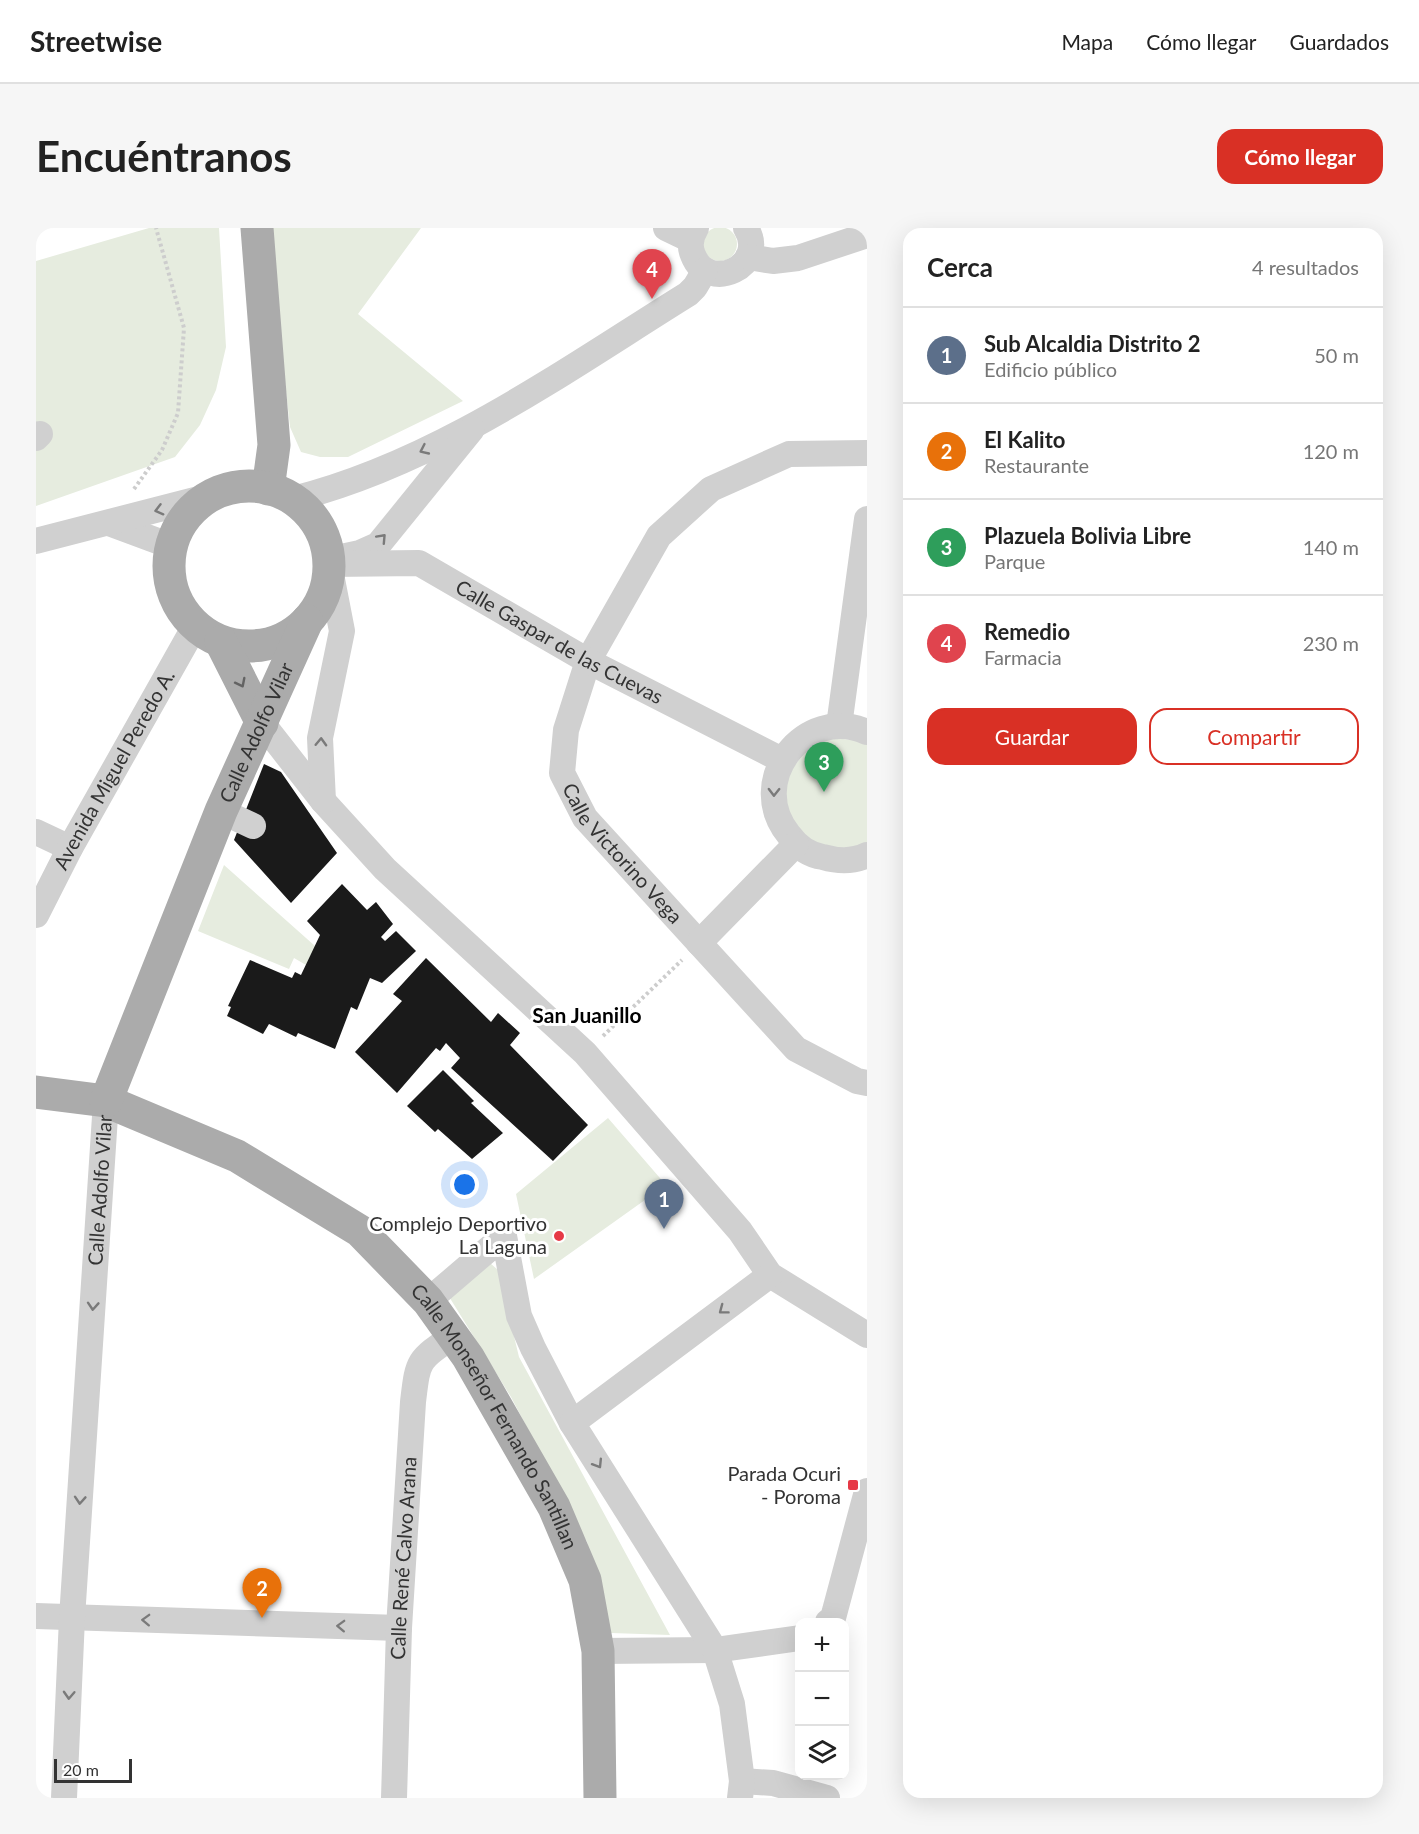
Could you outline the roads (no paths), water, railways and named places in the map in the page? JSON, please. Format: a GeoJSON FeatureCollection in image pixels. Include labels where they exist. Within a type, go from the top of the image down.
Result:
{"type":"FeatureCollection","features":[{"type":"Feature","properties":{"kind":"main road"},"geometry":{"type":"LineString","coordinates":[[257,228],[280,494]]}},
{"type":"Feature","properties":{"kind":"main road"},"geometry":{"type":"LineString","coordinates":[[208,634],[236,646],[257,646],[276,642],[293,634],[307,621],[322,600],[329,565],[325,538],[309,511],[280,494],[246,487],[224,490],[210,496],[192,509],[179,526],[171,546],[168,567],[172,589],[180,608],[208,634],[262,723]]}},
{"type":"Feature","properties":{"kind":"main road","name":"Calle Adolfo Vilar"},"geometry":{"type":"LineString","coordinates":[[106,1101],[221,811],[307,621]]}},
{"type":"Feature","properties":{"kind":"main road","name":"Calle Monseñor Fernando Santillan"},"geometry":{"type":"LineString","coordinates":[[36,1092],[106,1101],[237,1156],[360,1231],[428,1301],[468,1358],[554,1507],[585,1580],[598,1651],[600,1798]]}},
{"type":"Feature","properties":{"kind":"street"},"geometry":{"type":"LineString","coordinates":[[666,228],[693,234],[693,257],[705,270],[721,274],[737,270],[748,257],[751,240],[746,228]]}},
{"type":"Feature","properties":{"kind":"street"},"geometry":{"type":"LineString","coordinates":[[748,257],[773,261],[798,258],[867,235]]}},
{"type":"Feature","properties":{"kind":"street"},"geometry":{"type":"LineString","coordinates":[[280,494],[329,490],[371,474],[477,425],[688,294],[695,288],[705,270]]}},
{"type":"Feature","properties":{"kind":"street"},"geometry":{"type":"LineString","coordinates":[[323,801],[320,738],[342,631],[329,565],[378,545],[477,425]]}},
{"type":"Feature","properties":{"kind":"street","name":"Calle Victorino Vega"},"geometry":{"type":"LineString","coordinates":[[867,453],[789,454],[711,489],[659,536],[588,661],[566,730],[562,773],[585,818],[796,1049],[857,1081],[867,1083]]}},
{"type":"Feature","properties":{"kind":"street"},"geometry":{"type":"LineString","coordinates":[[36,542],[210,496]]}},
{"type":"Feature","properties":{"kind":"street"},"geometry":{"type":"LineString","coordinates":[[839,726],[867,519]]}},
{"type":"Feature","properties":{"kind":"street"},"geometry":{"type":"LineString","coordinates":[[109,524],[171,546]]}},
{"type":"Feature","properties":{"kind":"street","name":"Calle Gaspar de las Cuevas"},"geometry":{"type":"LineString","coordinates":[[329,565],[419,563],[588,661],[782,760]]}},
{"type":"Feature","properties":{"kind":"street","name":"Avenida Miguel Peredo A."},"geometry":{"type":"LineString","coordinates":[[36,915],[70,848],[208,634]]}},
{"type":"Feature","properties":{"kind":"street"},"geometry":{"type":"LineString","coordinates":[[262,723],[323,801],[385,869],[585,1053],[740,1231],[770,1275],[867,1335]]}},
{"type":"Feature","properties":{"kind":"street"},"geometry":{"type":"LineString","coordinates":[[867,732],[839,726],[816,731],[797,742],[782,760],[774,781],[774,804],[781,826],[796,844],[816,856],[838,861],[867,855]]}},
{"type":"Feature","properties":{"kind":"street"},"geometry":{"type":"LineString","coordinates":[[221,811],[253,826]]}},
{"type":"Feature","properties":{"kind":"street"},"geometry":{"type":"LineString","coordinates":[[36,832],[70,848]]}},
{"type":"Feature","properties":{"kind":"street"},"geometry":{"type":"LineString","coordinates":[[699,943],[796,844]]}},
{"type":"Feature","properties":{"kind":"street","name":"Calle Adolfo Vilar"},"geometry":{"type":"LineString","coordinates":[[64,1798],[72,1618],[106,1101]]}},
{"type":"Feature","properties":{"kind":"street"},"geometry":{"type":"LineString","coordinates":[[428,1301],[504,1236],[519,1316],[533,1348],[572,1423],[715,1650],[732,1704],[741,1790],[773,1783],[827,1798]]}},
{"type":"Feature","properties":{"kind":"street"},"geometry":{"type":"LineString","coordinates":[[572,1423],[770,1275]]}},
{"type":"Feature","properties":{"kind":"street","name":"Calle René Calvo Arana"},"geometry":{"type":"LineString","coordinates":[[394,1798],[399,1628],[417,1367],[427,1354],[453,1336]]}},
{"type":"Feature","properties":{"kind":"street"},"geometry":{"type":"LineString","coordinates":[[832,1618],[867,1491]]}},
{"type":"Feature","properties":{"kind":"street"},"geometry":{"type":"LineString","coordinates":[[36,1616],[399,1628]]}},
{"type":"Feature","properties":{"kind":"street"},"geometry":{"type":"LineString","coordinates":[[598,1651],[715,1650],[795,1639]]}},
{"type":"Feature","properties":{"kind":"place","name":"Remedio"},"geometry":{"type":"Point","coordinates":[652,299]}},
{"type":"Feature","properties":{"kind":"place","name":"Plazuela Bolivia Libre"},"geometry":{"type":"Point","coordinates":[824,792]}},
{"type":"Feature","properties":{"kind":"place","name":"Sub Alcaldia Distrito 2"},"geometry":{"type":"Point","coordinates":[664,1229]}},
{"type":"Feature","properties":{"kind":"place","name":"Complejo Deportivo La Laguna"},"geometry":{"type":"Point","coordinates":[559,1236]}},
{"type":"Feature","properties":{"kind":"place","name":"Parada Ocuri - Poroma"},"geometry":{"type":"Point","coordinates":[853,1485]}},
{"type":"Feature","properties":{"kind":"place","name":"El Kalito"},"geometry":{"type":"Point","coordinates":[262,1618]}},
{"type":"Feature","properties":{"kind":"district","name":"San Juanillo"},"geometry":{"type":"Point","coordinates":[587,1016]}}]}
